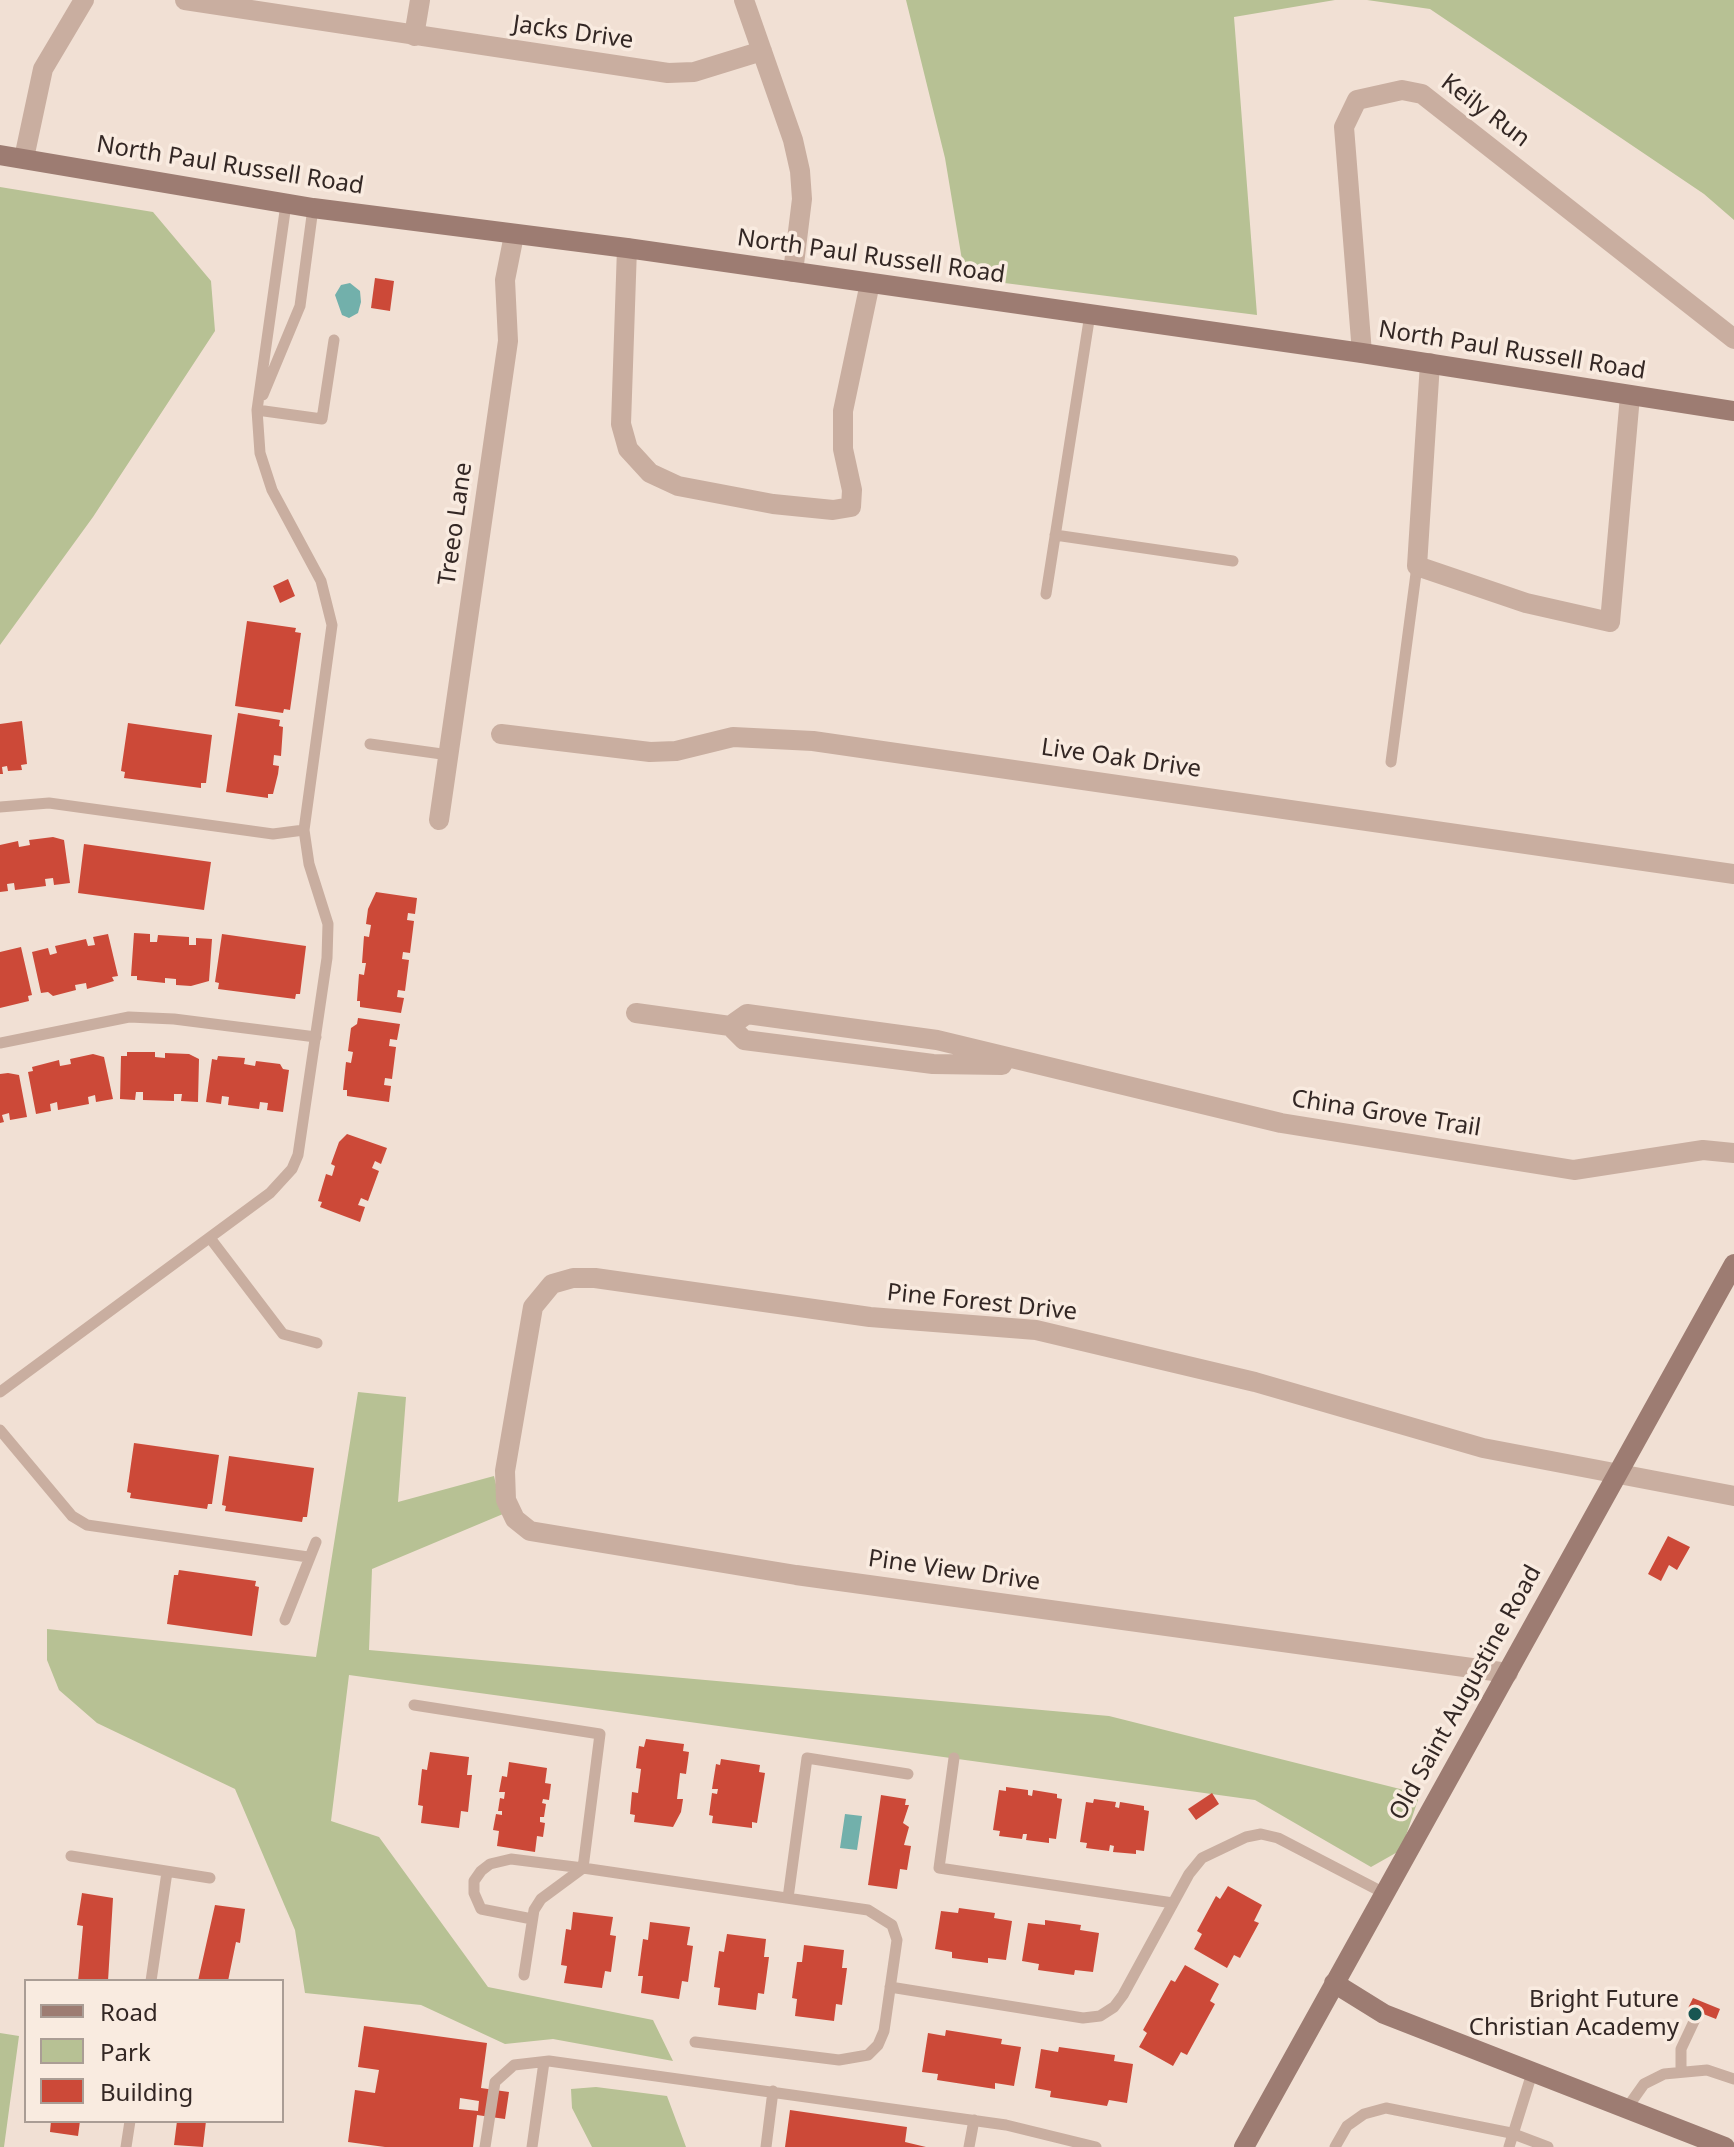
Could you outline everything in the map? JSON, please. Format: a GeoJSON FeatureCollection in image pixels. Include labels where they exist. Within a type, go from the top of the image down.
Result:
{"type":"FeatureCollection","features":[{"type":"Feature","properties":{"kind":"street"},"geometry":{"type":"LineString","coordinates":[[24,158],[43,69],[84,0]]}},
{"type":"Feature","properties":{"kind":"street","name":"Jacks Drive"},"geometry":{"type":"LineString","coordinates":[[185,0],[668,73],[694,72],[762,51]]}},
{"type":"Feature","properties":{"kind":"street"},"geometry":{"type":"LineString","coordinates":[[414,36],[420,0]]}},
{"type":"Feature","properties":{"kind":"street"},"geometry":{"type":"LineString","coordinates":[[744,0],[800,171],[802,199],[793,272]]}},
{"type":"Feature","properties":{"kind":"street","name":"Keily Run"},"geometry":{"type":"LineString","coordinates":[[1362,353],[1344,127],[1357,100],[1402,90],[1422,94],[1734,339]]}},
{"type":"Feature","properties":{"kind":"street","name":"North Paul Russell Road"},"geometry":{"type":"LineString","coordinates":[[0,155],[313,208],[627,248],[1090,314],[1734,411]]}},
{"type":"Feature","properties":{"kind":"street","name":"Treeo Lane"},"geometry":{"type":"LineString","coordinates":[[439,820],[508,341],[505,280],[514,235]]}},
{"type":"Feature","properties":{"kind":"street"},"geometry":{"type":"LineString","coordinates":[[627,248],[621,424],[628,449],[650,473],[678,486],[773,504],[833,510],[851,507],[852,490],[843,449],[843,411],[870,283]]}},
{"type":"Feature","properties":{"kind":"street"},"geometry":{"type":"LineString","coordinates":[[1430,363],[1417,566],[1526,603],[1610,622],[1630,396]]}},
{"type":"Feature","properties":{"kind":"street","name":"Live Oak Drive"},"geometry":{"type":"LineString","coordinates":[[501,734],[650,752],[676,751],[733,737],[813,741],[1734,874]]}},
{"type":"Feature","properties":{"kind":"street","name":"China Grove Trail"},"geometry":{"type":"LineString","coordinates":[[636,1013],[730,1026],[747,1014],[937,1040],[1034,1066],[1130,1084],[1281,1123],[1574,1170],[1703,1150],[1734,1153]]}},
{"type":"Feature","properties":{"kind":"street","name":"Old Saint Augustine Road"},"geometry":{"type":"LineString","coordinates":[[1244,2147],[1734,1264]]}},
{"type":"Feature","properties":{"kind":"street","name":"Pine Forest Drive"},"geometry":{"type":"LineString","coordinates":[[515,1404],[533,1307],[552,1284],[573,1278],[595,1278],[870,1317],[1036,1330],[1240,1378],[1483,1448],[1734,1496]]}},
{"type":"Feature","properties":{"kind":"street","name":"Pine View Drive"},"geometry":{"type":"LineString","coordinates":[[515,1404],[505,1471],[506,1500],[515,1519],[530,1531],[546,1536],[859,1584],[1508,1673]]}},
{"type":"Feature","properties":{"kind":"street"},"geometry":{"type":"LineString","coordinates":[[1334,1983],[1384,2014],[1725,2147]]}},
{"type":"Feature","properties":{"kind":"lane"},"geometry":{"type":"LineString","coordinates":[[0,1392],[270,1193],[292,1169],[298,1155],[327,958],[328,924],[309,864],[304,830],[332,625],[321,581],[272,490],[260,453],[257,410],[286,204]]}},
{"type":"Feature","properties":{"kind":"lane"},"geometry":{"type":"LineString","coordinates":[[257,410],[300,306],[313,208]]}},
{"type":"Feature","properties":{"kind":"lane"},"geometry":{"type":"LineString","coordinates":[[1046,594],[1090,314]]}},
{"type":"Feature","properties":{"kind":"lane"},"geometry":{"type":"LineString","coordinates":[[270,318],[294,321]]}},
{"type":"Feature","properties":{"kind":"lane"},"geometry":{"type":"LineString","coordinates":[[257,410],[322,419],[334,340]]}},
{"type":"Feature","properties":{"kind":"lane"},"geometry":{"type":"LineString","coordinates":[[1055,535],[1233,561]]}},
{"type":"Feature","properties":{"kind":"lane"},"geometry":{"type":"LineString","coordinates":[[1391,762],[1417,566]]}},
{"type":"Feature","properties":{"kind":"lane"},"geometry":{"type":"LineString","coordinates":[[370,744],[449,755]]}},
{"type":"Feature","properties":{"kind":"lane"},"geometry":{"type":"LineString","coordinates":[[0,807],[49,803],[273,834],[304,830]]}},
{"type":"Feature","properties":{"kind":"lane"},"geometry":{"type":"LineString","coordinates":[[0,1043],[129,1017],[174,1019],[316,1037]]}},
{"type":"Feature","properties":{"kind":"lane"},"geometry":{"type":"LineString","coordinates":[[210,1238],[283,1334],[317,1343]]}},
{"type":"Feature","properties":{"kind":"lane"},"geometry":{"type":"LineString","coordinates":[[0,1430],[72,1516],[87,1525],[308,1557]]}},
{"type":"Feature","properties":{"kind":"lane"},"geometry":{"type":"LineString","coordinates":[[285,1620],[316,1542]]}},
{"type":"Feature","properties":{"kind":"lane"},"geometry":{"type":"LineString","coordinates":[[414,1705],[600,1734],[583,1868],[541,1899],[532,1919],[524,1975]]}},
{"type":"Feature","properties":{"kind":"lane"},"geometry":{"type":"LineString","coordinates":[[788,1898],[807,1758],[908,1774]]}},
{"type":"Feature","properties":{"kind":"lane"},"geometry":{"type":"LineString","coordinates":[[954,1758],[939,1868],[1173,1903]]}},
{"type":"Feature","properties":{"kind":"lane"},"geometry":{"type":"LineString","coordinates":[[890,1987],[1083,2018],[1100,2016],[1114,2007],[1123,1995],[1173,1903],[1202,1858],[1246,1837],[1261,1834],[1278,1838],[1384,1893]]}},
{"type":"Feature","properties":{"kind":"lane"},"geometry":{"type":"LineString","coordinates":[[71,1856],[210,1878]]}},
{"type":"Feature","properties":{"kind":"lane"},"geometry":{"type":"LineString","coordinates":[[532,1919],[481,1909],[474,1893],[474,1881],[481,1871],[490,1864],[511,1859],[583,1868],[868,1910],[892,1925],[897,1940],[884,2031],[878,2045],[857,2059],[839,2060],[695,2042]]}},
{"type":"Feature","properties":{"kind":"lane"},"geometry":{"type":"LineString","coordinates":[[151,1979],[167,1872]]}},
{"type":"Feature","properties":{"kind":"lane"},"geometry":{"type":"LineString","coordinates":[[1681,2071],[1681,2049],[1697,2015]]}},
{"type":"Feature","properties":{"kind":"lane"},"geometry":{"type":"LineString","coordinates":[[532,2147],[544,2062]]}},
{"type":"Feature","properties":{"kind":"lane"},"geometry":{"type":"LineString","coordinates":[[485,2147],[495,2082],[514,2065],[544,2062],[974,2120],[1096,2147]]}},
{"type":"Feature","properties":{"kind":"lane"},"geometry":{"type":"LineString","coordinates":[[1509,2147],[1533,2070]]}},
{"type":"Feature","properties":{"kind":"lane"},"geometry":{"type":"LineString","coordinates":[[1627,2108],[1644,2084],[1681,2071],[1707,2070],[1734,2079]]}},
{"type":"Feature","properties":{"kind":"lane"},"geometry":{"type":"LineString","coordinates":[[766,2147],[773,2091]]}},
{"type":"Feature","properties":{"kind":"lane"},"geometry":{"type":"LineString","coordinates":[[1336,2147],[1347,2126],[1364,2114],[1386,2108],[1511,2133],[1548,2147]]}},
{"type":"Feature","properties":{"kind":"lane"},"geometry":{"type":"LineString","coordinates":[[969,2147],[974,2120]]}},
{"type":"Feature","properties":{"kind":"lane"},"geometry":{"type":"LineString","coordinates":[[126,2147],[130,2123]]}},
{"type":"Feature","properties":{"kind":"green space"},"geometry":{"type":"Polygon","coordinates":[[[906,0],[1335,0],[1234,17],[1257,315],[965,278],[945,158],[906,0]]]}},
{"type":"Feature","properties":{"kind":"green space"},"geometry":{"type":"Polygon","coordinates":[[[1367,0],[1734,0],[1734,220],[1704,194],[1430,9],[1367,0]]]}},
{"type":"Feature","properties":{"kind":"green space"},"geometry":{"type":"Polygon","coordinates":[[[0,187],[153,212],[211,281],[215,331],[93,517],[0,645],[0,187]]]}},
{"type":"Feature","properties":{"kind":"green space"},"geometry":{"type":"Polygon","coordinates":[[[358,1392],[406,1397],[398,1502],[494,1476],[503,1514],[372,1569],[369,1650],[1109,1716],[1420,1794],[1401,1850],[1371,1867],[1255,1800],[349,1675],[331,1821],[379,1837],[488,1987],[653,2020],[673,2061],[553,2039],[505,2044],[421,2005],[305,1993],[295,1930],[235,1789],[97,1723],[59,1690],[47,1660],[47,1629],[316,1657],[358,1392]]]}},
{"type":"Feature","properties":{"kind":"green space"},"geometry":{"type":"Polygon","coordinates":[[[0,2033],[19,2036],[4,2147],[0,2147],[0,2033]]]}},
{"type":"Feature","properties":{"kind":"green space"},"geometry":{"type":"Polygon","coordinates":[[[596,2087],[667,2096],[686,2147],[592,2147],[572,2108],[571,2089],[596,2087]]]}},
{"type":"Feature","properties":{"kind":"water"},"geometry":{"type":"Polygon","coordinates":[[[350,283],[360,291],[361,302],[358,313],[349,318],[342,315],[335,295],[341,285],[350,283]]]}},
{"type":"Feature","properties":{"kind":"water"},"geometry":{"type":"Polygon","coordinates":[[[845,1814],[862,1816],[857,1850],[840,1848],[845,1814]]]}},
{"type":"Feature","properties":{"kind":"building"},"geometry":{"type":"Polygon","coordinates":[[[375,278],[394,281],[390,311],[371,308],[375,278]]]}},
{"type":"Feature","properties":{"kind":"building"},"geometry":{"type":"Polygon","coordinates":[[[288,579],[295,596],[280,603],[273,586],[288,579]]]}},
{"type":"Feature","properties":{"kind":"building"},"geometry":{"type":"Polygon","coordinates":[[[247,621],[296,628],[295,632],[301,633],[290,710],[284,709],[283,713],[235,706],[247,621]]]}},
{"type":"Feature","properties":{"kind":"building"},"geometry":{"type":"Polygon","coordinates":[[[238,713],[280,720],[279,726],[283,727],[281,756],[274,755],[273,765],[279,766],[278,774],[273,794],[268,794],[268,798],[226,792],[238,713]]]}},
{"type":"Feature","properties":{"kind":"building"},"geometry":{"type":"Polygon","coordinates":[[[22,721],[27,764],[21,765],[22,770],[8,771],[7,766],[2,767],[3,774],[0,774],[0,724],[22,721]]]}},
{"type":"Feature","properties":{"kind":"building"},"geometry":{"type":"Polygon","coordinates":[[[128,723],[212,735],[206,783],[201,783],[201,788],[124,778],[125,772],[121,771],[128,723]]]}},
{"type":"Feature","properties":{"kind":"building"},"geometry":{"type":"Polygon","coordinates":[[[53,837],[64,840],[70,883],[54,885],[53,878],[45,879],[46,886],[15,890],[14,883],[7,884],[8,891],[0,892],[0,845],[18,841],[19,847],[30,845],[29,840],[53,837]]]}},
{"type":"Feature","properties":{"kind":"building"},"geometry":{"type":"Polygon","coordinates":[[[84,844],[211,862],[204,910],[78,893],[84,844]]]}},
{"type":"Feature","properties":{"kind":"building"},"geometry":{"type":"Polygon","coordinates":[[[376,892],[417,898],[415,914],[408,913],[407,920],[414,921],[410,953],[403,952],[402,959],[409,960],[405,991],[398,990],[397,997],[404,998],[401,1013],[360,1007],[360,1001],[357,1001],[359,974],[364,975],[366,963],[362,963],[364,936],[369,937],[371,925],[366,924],[368,909],[376,892]]]}},
{"type":"Feature","properties":{"kind":"building"},"geometry":{"type":"Polygon","coordinates":[[[134,933],[150,934],[150,942],[157,942],[158,935],[189,937],[189,945],[196,945],[196,938],[212,939],[209,981],[191,986],[176,985],[176,979],[165,978],[165,983],[137,980],[137,976],[131,976],[134,933]]]}},
{"type":"Feature","properties":{"kind":"building"},"geometry":{"type":"Polygon","coordinates":[[[108,934],[118,976],[112,977],[114,981],[87,989],[86,983],[75,985],[76,990],[53,996],[48,992],[41,993],[32,952],[48,948],[50,955],[57,953],[55,946],[86,939],[88,946],[95,945],[93,937],[108,934]]]}},
{"type":"Feature","properties":{"kind":"building"},"geometry":{"type":"Polygon","coordinates":[[[222,934],[306,946],[300,994],[296,994],[295,999],[218,989],[219,983],[215,982],[222,934]]]}},
{"type":"Feature","properties":{"kind":"building"},"geometry":{"type":"Polygon","coordinates":[[[21,947],[32,995],[28,996],[29,1001],[0,1008],[0,952],[21,947]]]}},
{"type":"Feature","properties":{"kind":"building"},"geometry":{"type":"Polygon","coordinates":[[[358,1018],[400,1024],[397,1040],[390,1039],[389,1046],[396,1047],[392,1079],[385,1078],[384,1085],[391,1086],[389,1102],[347,1096],[347,1090],[343,1090],[346,1062],[351,1063],[353,1052],[348,1051],[351,1028],[357,1024],[358,1018]]]}},
{"type":"Feature","properties":{"kind":"building"},"geometry":{"type":"Polygon","coordinates":[[[127,1052],[155,1052],[155,1057],[165,1058],[165,1053],[189,1054],[199,1059],[198,1102],[181,1101],[182,1094],[174,1094],[174,1101],[143,1100],[143,1092],[136,1092],[135,1100],[120,1099],[121,1056],[127,1056],[127,1052]]]}},
{"type":"Feature","properties":{"kind":"building"},"geometry":{"type":"Polygon","coordinates":[[[93,1054],[104,1057],[113,1099],[96,1102],[95,1095],[88,1097],[89,1104],[58,1110],[57,1102],[50,1104],[51,1111],[36,1114],[28,1072],[33,1071],[32,1067],[59,1060],[60,1066],[71,1064],[70,1059],[93,1054]]]}},
{"type":"Feature","properties":{"kind":"building"},"geometry":{"type":"Polygon","coordinates":[[[218,1056],[245,1058],[244,1064],[255,1066],[256,1061],[280,1064],[283,1069],[289,1070],[283,1112],[267,1110],[268,1103],[260,1102],[259,1109],[228,1105],[229,1097],[222,1096],[221,1104],[206,1102],[212,1059],[217,1060],[218,1056]]]}},
{"type":"Feature","properties":{"kind":"building"},"geometry":{"type":"Polygon","coordinates":[[[0,1074],[19,1075],[27,1117],[10,1120],[9,1113],[2,1115],[4,1122],[0,1123],[0,1074]]]}},
{"type":"Feature","properties":{"kind":"building"},"geometry":{"type":"Polygon","coordinates":[[[347,1134],[387,1148],[381,1164],[375,1161],[372,1168],[379,1171],[368,1201],[361,1198],[358,1205],[365,1207],[360,1222],[320,1207],[322,1202],[318,1201],[326,1174],[332,1176],[335,1166],[331,1164],[339,1142],[347,1134]]]}},
{"type":"Feature","properties":{"kind":"building"},"geometry":{"type":"Polygon","coordinates":[[[134,1443],[219,1455],[212,1504],[208,1504],[207,1509],[130,1498],[131,1493],[127,1492],[134,1443]]]}},
{"type":"Feature","properties":{"kind":"building"},"geometry":{"type":"Polygon","coordinates":[[[229,1456],[314,1468],[307,1517],[303,1517],[302,1522],[225,1511],[226,1506],[222,1505],[229,1456]]]}},
{"type":"Feature","properties":{"kind":"building"},"geometry":{"type":"Polygon","coordinates":[[[1668,1536],[1690,1547],[1677,1570],[1669,1565],[1661,1581],[1648,1574],[1668,1536]]]}},
{"type":"Feature","properties":{"kind":"building"},"geometry":{"type":"Polygon","coordinates":[[[179,1570],[256,1581],[255,1586],[259,1587],[252,1636],[167,1624],[174,1575],[178,1575],[179,1570]]]}},
{"type":"Feature","properties":{"kind":"building"},"geometry":{"type":"Polygon","coordinates":[[[646,1739],[684,1744],[683,1751],[689,1752],[686,1774],[680,1773],[677,1799],[683,1799],[681,1812],[673,1827],[634,1822],[635,1815],[630,1814],[632,1792],[638,1793],[641,1769],[636,1768],[639,1746],[644,1747],[646,1739]]]}},
{"type":"Feature","properties":{"kind":"building"},"geometry":{"type":"Polygon","coordinates":[[[430,1752],[469,1757],[467,1775],[472,1775],[468,1812],[461,1811],[459,1828],[421,1823],[423,1806],[418,1805],[422,1769],[427,1770],[430,1752]]]}},
{"type":"Feature","properties":{"kind":"building"},"geometry":{"type":"Polygon","coordinates":[[[721,1759],[760,1765],[759,1772],[765,1773],[757,1823],[752,1822],[752,1828],[712,1823],[713,1816],[709,1815],[712,1793],[717,1794],[718,1789],[712,1789],[716,1764],[720,1765],[721,1759]]]}},
{"type":"Feature","properties":{"kind":"building"},"geometry":{"type":"Polygon","coordinates":[[[509,1762],[547,1768],[545,1783],[551,1784],[549,1800],[543,1799],[542,1803],[546,1804],[540,1822],[545,1823],[543,1837],[537,1836],[535,1852],[497,1846],[499,1831],[493,1830],[496,1814],[502,1815],[502,1811],[498,1811],[500,1798],[504,1799],[505,1792],[499,1792],[502,1776],[507,1777],[509,1762]]]}},
{"type":"Feature","properties":{"kind":"building"},"geometry":{"type":"Polygon","coordinates":[[[1006,1787],[1028,1790],[1028,1795],[1032,1796],[1033,1790],[1057,1794],[1057,1798],[1062,1799],[1056,1839],[1049,1838],[1049,1843],[1026,1840],[1027,1834],[1023,1834],[1022,1839],[999,1836],[1000,1831],[993,1830],[999,1790],[1006,1791],[1006,1787]]]}},
{"type":"Feature","properties":{"kind":"building"},"geometry":{"type":"Polygon","coordinates":[[[1212,1793],[1219,1804],[1196,1820],[1188,1809],[1212,1793]]]}},
{"type":"Feature","properties":{"kind":"building"},"geometry":{"type":"Polygon","coordinates":[[[881,1795],[906,1799],[905,1805],[909,1805],[903,1823],[909,1827],[904,1845],[911,1846],[907,1870],[900,1869],[897,1889],[868,1885],[881,1795]]]}},
{"type":"Feature","properties":{"kind":"building"},"geometry":{"type":"Polygon","coordinates":[[[1094,1799],[1116,1802],[1115,1807],[1119,1808],[1120,1802],[1144,1806],[1144,1810],[1149,1811],[1144,1851],[1136,1850],[1136,1854],[1113,1852],[1114,1846],[1110,1845],[1109,1851],[1086,1848],[1087,1843],[1080,1842],[1086,1802],[1093,1803],[1094,1799]]]}},
{"type":"Feature","properties":{"kind":"building"},"geometry":{"type":"Polygon","coordinates":[[[1228,1886],[1262,1905],[1254,1921],[1259,1923],[1240,1958],[1234,1955],[1227,1968],[1194,1949],[1202,1934],[1197,1931],[1216,1896],[1220,1899],[1228,1886]]]}},
{"type":"Feature","properties":{"kind":"building"},"geometry":{"type":"Polygon","coordinates":[[[82,1893],[113,1898],[108,1979],[78,1979],[83,1926],[77,1925],[82,1893]]]}},
{"type":"Feature","properties":{"kind":"building"},"geometry":{"type":"Polygon","coordinates":[[[215,1905],[245,1909],[240,1943],[236,1942],[228,1979],[198,1979],[215,1905]]]}},
{"type":"Feature","properties":{"kind":"building"},"geometry":{"type":"Polygon","coordinates":[[[959,1908],[995,1913],[994,1918],[1012,1921],[1006,1960],[988,1958],[988,1963],[952,1958],[952,1952],[935,1949],[941,1911],[958,1913],[959,1908]]]}},
{"type":"Feature","properties":{"kind":"building"},"geometry":{"type":"Polygon","coordinates":[[[573,1912],[613,1917],[610,1935],[616,1936],[611,1972],[605,1971],[602,1988],[564,1983],[567,1966],[561,1965],[566,1929],[571,1930],[573,1912]]]}},
{"type":"Feature","properties":{"kind":"building"},"geometry":{"type":"Polygon","coordinates":[[[1045,1920],[1081,1925],[1080,1930],[1099,1933],[1093,1972],[1075,1970],[1074,1975],[1038,1970],[1039,1964],[1022,1961],[1028,1923],[1045,1925],[1045,1920]]]}},
{"type":"Feature","properties":{"kind":"building"},"geometry":{"type":"Polygon","coordinates":[[[650,1922],[690,1927],[687,1945],[693,1946],[688,1982],[682,1981],[679,1999],[641,1993],[643,1976],[638,1976],[643,1939],[648,1940],[650,1922]]]}},
{"type":"Feature","properties":{"kind":"building"},"geometry":{"type":"Polygon","coordinates":[[[727,1934],[766,1939],[764,1957],[769,1957],[764,1994],[758,1993],[756,2010],[718,2005],[720,1988],[714,1987],[719,1951],[724,1952],[727,1934]]]}},
{"type":"Feature","properties":{"kind":"building"},"geometry":{"type":"Polygon","coordinates":[[[804,1945],[844,1950],[842,1968],[847,1968],[842,2005],[836,2004],[834,2021],[795,2016],[797,1999],[792,1998],[797,1962],[802,1962],[804,1945]]]}},
{"type":"Feature","properties":{"kind":"building"},"geometry":{"type":"Polygon","coordinates":[[[1185,1965],[1219,1984],[1210,2001],[1215,2004],[1187,2055],[1181,2052],[1173,2066],[1139,2047],[1147,2033],[1143,2030],[1171,1980],[1175,1982],[1185,1965]]]}},
{"type":"Feature","properties":{"kind":"building"},"geometry":{"type":"Polygon","coordinates":[[[1693,1998],[1720,2009],[1716,2019],[1688,2008],[1693,1998]]]}},
{"type":"Feature","properties":{"kind":"building"},"geometry":{"type":"Polygon","coordinates":[[[364,2026],[487,2043],[481,2088],[509,2092],[505,2119],[477,2115],[473,2147],[385,2147],[348,2142],[355,2090],[375,2093],[379,2070],[358,2067],[364,2026]],[[460,2098],[459,2109],[478,2111],[479,2101],[460,2098]]]}},
{"type":"Feature","properties":{"kind":"building"},"geometry":{"type":"Polygon","coordinates":[[[946,2030],[1002,2039],[1001,2044],[1021,2047],[1014,2086],[995,2083],[995,2089],[937,2080],[938,2074],[922,2072],[928,2033],[945,2036],[946,2030]]]}},
{"type":"Feature","properties":{"kind":"building"},"geometry":{"type":"Polygon","coordinates":[[[1059,2047],[1115,2055],[1114,2061],[1133,2064],[1127,2103],[1109,2100],[1107,2106],[1050,2097],[1051,2091],[1035,2088],[1041,2049],[1058,2052],[1059,2047]]]}},
{"type":"Feature","properties":{"kind":"building"},"geometry":{"type":"Polygon","coordinates":[[[790,2110],[907,2127],[905,2142],[926,2147],[785,2147],[790,2110]]]}},
{"type":"Feature","properties":{"kind":"building"},"geometry":{"type":"Polygon","coordinates":[[[51,2123],[80,2123],[78,2136],[50,2132],[51,2123]]]}},
{"type":"Feature","properties":{"kind":"building"},"geometry":{"type":"Polygon","coordinates":[[[177,2123],[206,2123],[203,2147],[174,2145],[177,2123]]]}},
{"type":"Feature","properties":{"kind":"place","name":"Bright Future Christian Academy"},"geometry":{"type":"Point","coordinates":[1695,2014]}}]}
